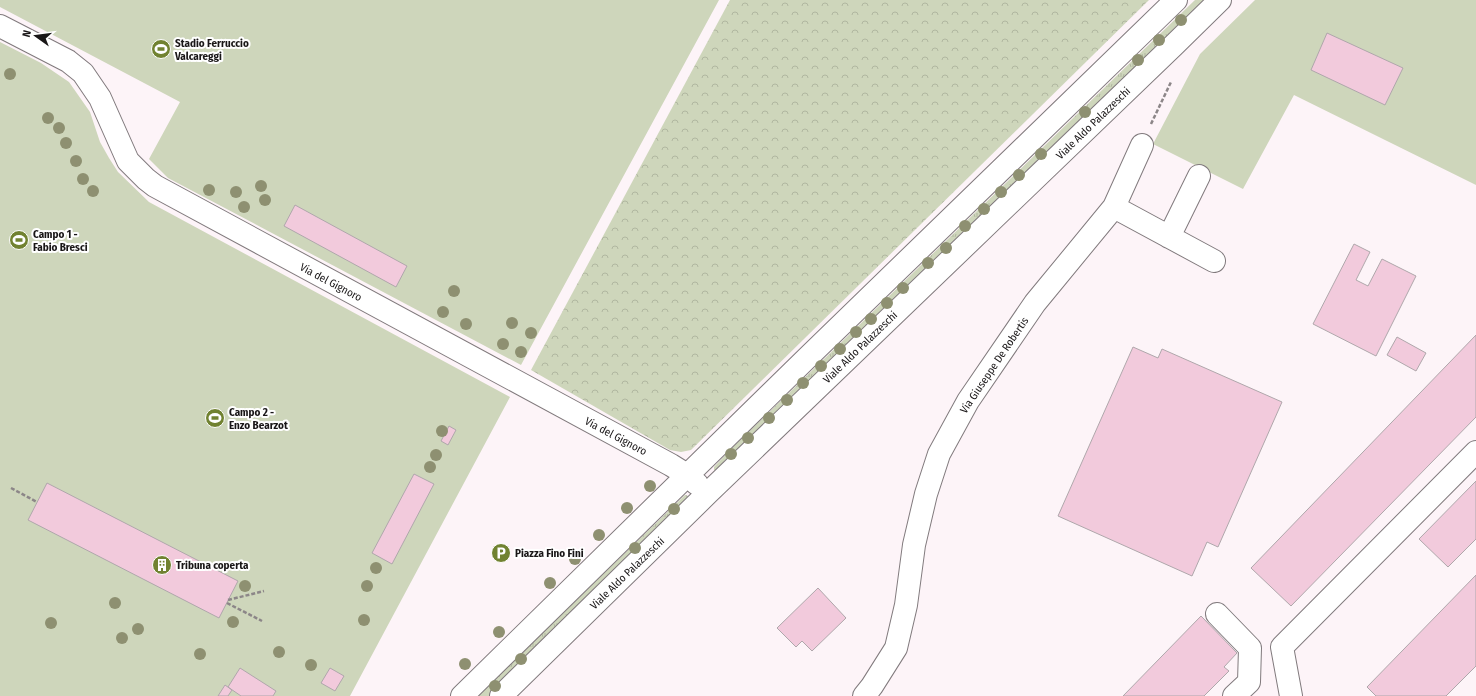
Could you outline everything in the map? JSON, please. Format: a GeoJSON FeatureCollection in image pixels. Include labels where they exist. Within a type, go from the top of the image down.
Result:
{"type":"FeatureCollection","features":[{"type":"Feature","properties":{"kind":"street"},"geometry":{"type":"LineString","coordinates":[[462,696],[687,474],[1176,0]]}},
{"type":"Feature","properties":{"kind":"street","name":"Viale Aldo Palazzeschi"},"geometry":{"type":"LineString","coordinates":[[501,696],[708,493],[1220,0]]}},
{"type":"Feature","properties":{"kind":"street","name":"Via del Gignoro"},"geometry":{"type":"LineString","coordinates":[[0,26],[68,61],[83,73],[100,98],[128,161],[154,186],[687,474],[708,493]]}},
{"type":"Feature","properties":{"kind":"street","name":"Via Giuseppe De Robertis"},"geometry":{"type":"LineString","coordinates":[[864,696],[896,648],[906,605],[914,545],[926,494],[939,454],[968,400],[1035,303],[1114,207],[1142,145]]}},
{"type":"Feature","properties":{"kind":"street"},"geometry":{"type":"LineString","coordinates":[[1169,237],[1199,176]]}},
{"type":"Feature","properties":{"kind":"street"},"geometry":{"type":"LineString","coordinates":[[1114,207],[1214,261]]}},
{"type":"Feature","properties":{"kind":"street"},"geometry":{"type":"LineString","coordinates":[[1291,696],[1282,647],[1476,452]]}},
{"type":"Feature","properties":{"kind":"street"},"geometry":{"type":"LineString","coordinates":[[1217,614],[1250,648],[1248,682],[1234,696]]}},
{"type":"Feature","properties":{"kind":"path"},"geometry":{"type":"LineString","coordinates":[[1142,145],[1171,81]]}},
{"type":"Feature","properties":{"kind":"path"},"geometry":{"type":"LineString","coordinates":[[11,488],[38,502]]}},
{"type":"Feature","properties":{"kind":"path"},"geometry":{"type":"LineString","coordinates":[[262,621],[227,601],[264,591]]}},
{"type":"Feature","properties":{"kind":"green space"},"geometry":{"type":"Polygon","coordinates":[[[0,0],[719,0],[521,365],[168,178],[149,159],[180,102],[0,7],[0,0]]]}},
{"type":"Feature","properties":{"kind":"green space"},"geometry":{"type":"Polygon","coordinates":[[[730,0],[1149,0],[691,450],[681,452],[670,450],[531,370],[730,0]]]}},
{"type":"Feature","properties":{"kind":"green space"},"geometry":{"type":"Polygon","coordinates":[[[1195,0],[1206,0],[717,472],[714,470],[714,467],[734,446],[1195,0]]]}},
{"type":"Feature","properties":{"kind":"green space"},"geometry":{"type":"Polygon","coordinates":[[[1255,0],[1476,0],[1476,185],[1294,95],[1243,189],[1153,144],[1200,54],[1255,0]]]}},
{"type":"Feature","properties":{"kind":"green space"},"geometry":{"type":"Polygon","coordinates":[[[0,42],[41,63],[69,82],[90,112],[100,142],[118,172],[149,202],[510,397],[350,696],[0,696],[0,42]]]}},
{"type":"Feature","properties":{"kind":"green space"},"geometry":{"type":"Polygon","coordinates":[[[685,495],[690,497],[686,503],[489,696],[477,696],[685,495]]]}},
{"type":"Feature","properties":{"kind":"building"},"geometry":{"type":"Polygon","coordinates":[[[1327,33],[1403,68],[1385,105],[1311,70],[1327,33]]]}},
{"type":"Feature","properties":{"kind":"building"},"geometry":{"type":"Polygon","coordinates":[[[295,205],[407,266],[396,287],[284,226],[295,205]]]}},
{"type":"Feature","properties":{"kind":"building"},"geometry":{"type":"Polygon","coordinates":[[[1354,244],[1370,252],[1356,280],[1368,286],[1382,259],[1416,276],[1376,356],[1313,324],[1354,244]]]}},
{"type":"Feature","properties":{"kind":"building"},"geometry":{"type":"Polygon","coordinates":[[[1476,335],[1476,417],[1291,606],[1251,568],[1476,335]]]}},
{"type":"Feature","properties":{"kind":"building"},"geometry":{"type":"Polygon","coordinates":[[[1397,337],[1426,353],[1416,371],[1387,355],[1397,337]]]}},
{"type":"Feature","properties":{"kind":"building"},"geometry":{"type":"Polygon","coordinates":[[[1133,347],[1158,358],[1162,349],[1282,402],[1218,547],[1207,542],[1192,576],[1058,516],[1133,347]]]}},
{"type":"Feature","properties":{"kind":"building"},"geometry":{"type":"Polygon","coordinates":[[[449,426],[456,430],[448,445],[441,441],[449,426]]]}},
{"type":"Feature","properties":{"kind":"building"},"geometry":{"type":"Polygon","coordinates":[[[414,474],[434,484],[392,564],[372,553],[414,474]]]}},
{"type":"Feature","properties":{"kind":"building"},"geometry":{"type":"Polygon","coordinates":[[[1476,481],[1476,539],[1448,567],[1419,539],[1476,481]]]}},
{"type":"Feature","properties":{"kind":"building","name":"Tribuna coperta"},"geometry":{"type":"Polygon","coordinates":[[[47,483],[238,581],[219,618],[28,520],[47,483]]]}},
{"type":"Feature","properties":{"kind":"building"},"geometry":{"type":"Polygon","coordinates":[[[1476,575],[1476,666],[1446,696],[1376,696],[1367,687],[1476,575]]]}},
{"type":"Feature","properties":{"kind":"building"},"geometry":{"type":"Polygon","coordinates":[[[818,588],[846,618],[812,651],[802,641],[796,647],[777,628],[818,588]]]}},
{"type":"Feature","properties":{"kind":"building"},"geometry":{"type":"Polygon","coordinates":[[[1201,616],[1237,653],[1224,667],[1229,671],[1204,696],[1123,696],[1201,616]]]}},
{"type":"Feature","properties":{"kind":"building"},"geometry":{"type":"Polygon","coordinates":[[[240,668],[276,691],[273,696],[241,696],[228,687],[240,668]]]}},
{"type":"Feature","properties":{"kind":"building"},"geometry":{"type":"Polygon","coordinates":[[[330,668],[344,676],[335,691],[321,683],[330,668]]]}},
{"type":"Feature","properties":{"kind":"building"},"geometry":{"type":"Polygon","coordinates":[[[225,685],[232,690],[228,696],[218,696],[225,685]]]}},
{"type":"Feature","properties":{"kind":"place","name":"Stadio Ferruccio Valcareggi"},"geometry":{"type":"Point","coordinates":[161,49]}},
{"type":"Feature","properties":{"kind":"place","name":"Campo 1 - Fabio Bresci"},"geometry":{"type":"Point","coordinates":[19,240]}},
{"type":"Feature","properties":{"kind":"place","name":"Campo 2 - Enzo Bearzot"},"geometry":{"type":"Point","coordinates":[215,418]}},
{"type":"Feature","properties":{"kind":"place","name":"Piazza Fino Fini"},"geometry":{"type":"Point","coordinates":[501,553]}},
{"type":"Feature","properties":{"kind":"place","name":"Tribuna coperta"},"geometry":{"type":"Point","coordinates":[162,565]}}]}
